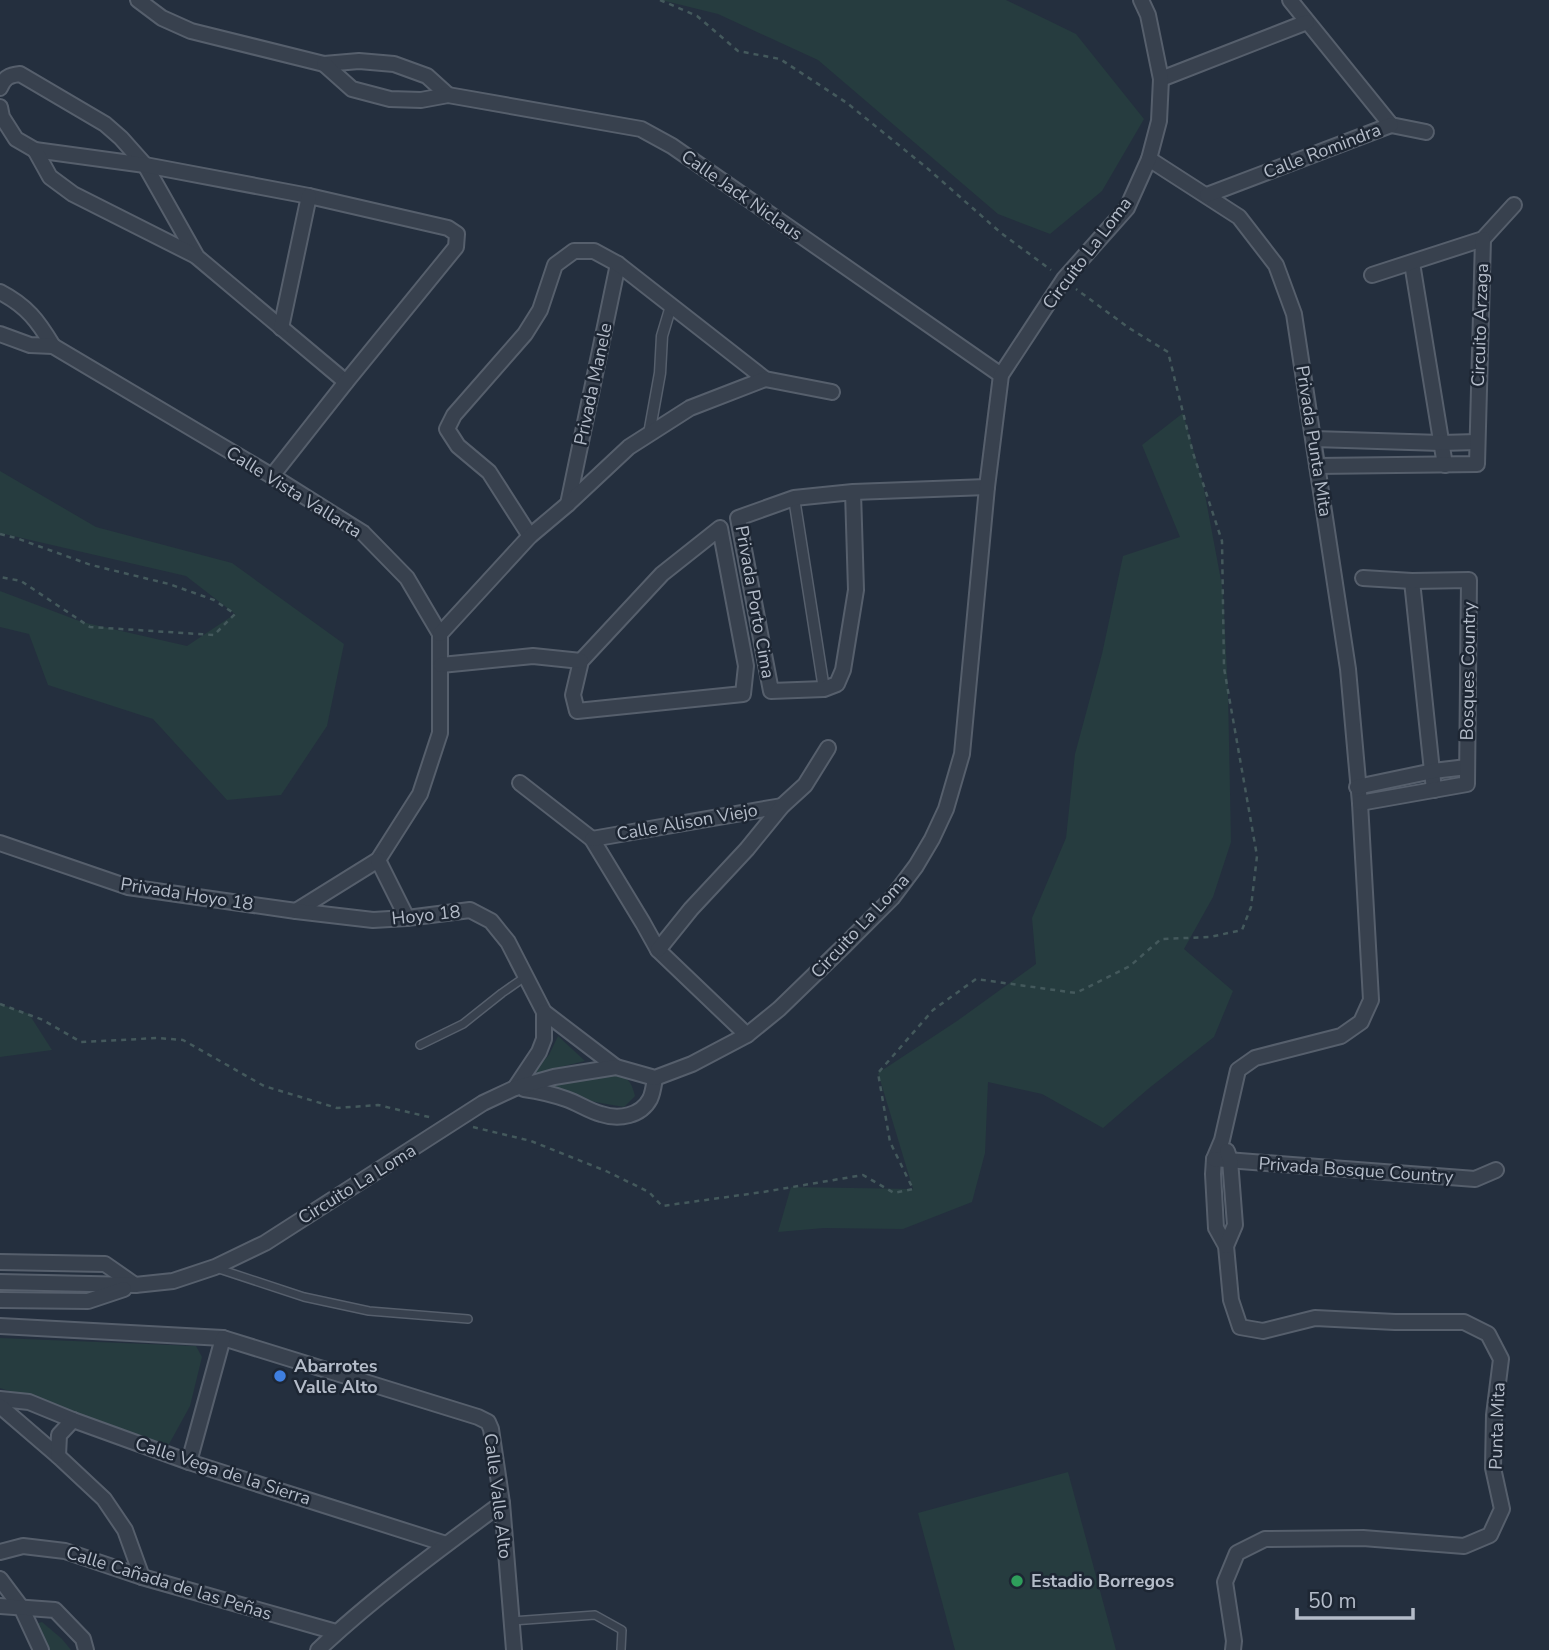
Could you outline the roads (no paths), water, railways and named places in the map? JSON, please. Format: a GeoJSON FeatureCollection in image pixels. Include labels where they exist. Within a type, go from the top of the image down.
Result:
{"type":"FeatureCollection","features":[{"type":"Feature","properties":{"kind":"street","name":"Calle Jack Niclaus"},"geometry":{"type":"LineString","coordinates":[[138,0],[162,18],[191,31],[324,64],[359,61],[394,64],[427,76],[448,95]]}},
{"type":"Feature","properties":{"kind":"street","name":"Circuito La Loma"},"geometry":{"type":"LineString","coordinates":[[0,1282],[135,1285],[173,1280],[215,1268],[265,1242],[483,1103],[515,1088],[554,1077],[616,1067],[655,1078],[692,1064],[747,1035],[779,1009],[892,898],[916,866],[932,838],[946,809],[962,754],[987,487],[1002,375],[1064,279],[1127,208],[1149,159],[1159,121],[1161,79],[1148,15],[1141,0]]}},
{"type":"Feature","properties":{"kind":"street","name":"Calle Romindra"},"geometry":{"type":"LineString","coordinates":[[1207,195],[1391,125],[1290,0]]}},
{"type":"Feature","properties":{"kind":"street"},"geometry":{"type":"LineString","coordinates":[[1161,79],[1307,22]]}},
{"type":"Feature","properties":{"kind":"street","name":"Calle Jack Niclaus"},"geometry":{"type":"LineString","coordinates":[[324,64],[352,89],[390,99],[421,100],[448,95],[641,129],[672,146],[1002,375]]}},
{"type":"Feature","properties":{"kind":"street"},"geometry":{"type":"LineString","coordinates":[[0,88],[3,80],[10,75],[20,74],[106,124],[145,165],[198,257]]}},
{"type":"Feature","properties":{"kind":"street"},"geometry":{"type":"LineString","coordinates":[[0,107],[2,117],[16,139],[35,150],[145,165],[309,196],[447,228],[457,234],[456,247],[272,476]]}},
{"type":"Feature","properties":{"kind":"street"},"geometry":{"type":"LineString","coordinates":[[1391,125],[1426,132]]}},
{"type":"Feature","properties":{"kind":"street"},"geometry":{"type":"LineString","coordinates":[[35,150],[50,177],[72,194],[198,257],[346,382]]}},
{"type":"Feature","properties":{"kind":"street","name":"Privada Punta Mita"},"geometry":{"type":"LineString","coordinates":[[1149,159],[1240,217],[1276,265],[1294,314],[1348,669],[1360,803],[1371,1000],[1361,1022],[1341,1036],[1255,1058],[1238,1070],[1222,1140],[1214,1159]]}},
{"type":"Feature","properties":{"kind":"street"},"geometry":{"type":"LineString","coordinates":[[281,328],[309,196]]}},
{"type":"Feature","properties":{"kind":"street"},"geometry":{"type":"LineString","coordinates":[[1483,239],[1514,205]]}},
{"type":"Feature","properties":{"kind":"street","name":"Circuito Arzaga"},"geometry":{"type":"LineString","coordinates":[[1317,466],[1477,464],[1483,239],[1372,275]]}},
{"type":"Feature","properties":{"kind":"street"},"geometry":{"type":"LineString","coordinates":[[530,536],[489,472],[458,446],[447,429],[454,415],[525,334],[540,310],[555,265],[574,251],[594,251],[618,264],[765,379],[832,392]]}},
{"type":"Feature","properties":{"kind":"street"},"geometry":{"type":"LineString","coordinates":[[1412,263],[1445,464]]}},
{"type":"Feature","properties":{"kind":"street","name":"Privada Manele"},"geometry":{"type":"LineString","coordinates":[[568,504],[618,264]]}},
{"type":"Feature","properties":{"kind":"street","name":"Calle Vista Vallarta"},"geometry":{"type":"LineString","coordinates":[[0,292],[15,300],[38,321],[53,346]]}},
{"type":"Feature","properties":{"kind":"street"},"geometry":{"type":"LineString","coordinates":[[649,434],[660,373],[662,336],[671,306]]}},
{"type":"Feature","properties":{"kind":"street","name":"Calle Vista Vallarta"},"geometry":{"type":"LineString","coordinates":[[0,334],[30,345],[53,346],[363,533],[407,578],[440,634],[440,733],[420,794],[378,860],[296,911]]}},
{"type":"Feature","properties":{"kind":"street","name":"Privada Manele"},"geometry":{"type":"LineString","coordinates":[[440,634],[530,536],[629,447],[690,408],[765,379]]}},
{"type":"Feature","properties":{"kind":"street"},"geometry":{"type":"LineString","coordinates":[[1314,439],[1477,442]]}},
{"type":"Feature","properties":{"kind":"street","name":"Privada Porto Cima"},"geometry":{"type":"LineString","coordinates":[[824,689],[771,691],[738,518],[794,498],[853,492],[987,487]]}},
{"type":"Feature","properties":{"kind":"street"},"geometry":{"type":"LineString","coordinates":[[794,498],[824,689],[837,684],[843,670],[856,590],[853,492]]}},
{"type":"Feature","properties":{"kind":"street","name":"Privada Porto Cima"},"geometry":{"type":"LineString","coordinates":[[720,528],[746,666],[743,694],[577,711],[573,695],[581,661],[662,574],[720,528]]}},
{"type":"Feature","properties":{"kind":"street","name":"Bosques Country"},"geometry":{"type":"LineString","coordinates":[[1363,578],[1469,580],[1467,784],[1434,790]]}},
{"type":"Feature","properties":{"kind":"street"},"geometry":{"type":"LineString","coordinates":[[1360,803],[1434,790],[1412,581]]}},
{"type":"Feature","properties":{"kind":"street"},"geometry":{"type":"LineString","coordinates":[[441,665],[533,656],[581,661]]}},
{"type":"Feature","properties":{"kind":"street","name":"Calle Alison Viejo"},"geometry":{"type":"LineString","coordinates":[[658,950],[782,806],[805,785],[828,748]]}},
{"type":"Feature","properties":{"kind":"street"},"geometry":{"type":"LineString","coordinates":[[1357,787],[1433,771],[1467,767]]}},
{"type":"Feature","properties":{"kind":"street","name":"Calle Alison Viejo"},"geometry":{"type":"LineString","coordinates":[[520,783],[592,839],[658,950],[747,1035]]}},
{"type":"Feature","properties":{"kind":"street","name":"Calle Alison Viejo"},"geometry":{"type":"LineString","coordinates":[[592,839],[782,806]]}},
{"type":"Feature","properties":{"kind":"street","name":"Privada Hoyo 18"},"geometry":{"type":"LineString","coordinates":[[0,843],[128,887],[296,911]]}},
{"type":"Feature","properties":{"kind":"street"},"geometry":{"type":"LineString","coordinates":[[378,860],[407,918]]}},
{"type":"Feature","properties":{"kind":"street","name":"Hoyo 18"},"geometry":{"type":"LineString","coordinates":[[296,911],[373,920],[470,911],[491,922],[508,942],[544,1012],[616,1067]]}},
{"type":"Feature","properties":{"kind":"street"},"geometry":{"type":"LineString","coordinates":[[544,1012],[542,1046],[515,1088],[541,1091],[615,1117],[632,1115],[642,1108],[650,1098],[655,1078]]}},
{"type":"Feature","properties":{"kind":"street"},"geometry":{"type":"LineString","coordinates":[[1222,1140],[1230,1160]]}},
{"type":"Feature","properties":{"kind":"street","name":"Privada Bosque Country"},"geometry":{"type":"LineString","coordinates":[[1214,1159],[1475,1179],[1496,1170]]}},
{"type":"Feature","properties":{"kind":"street","name":"Punta Mita"},"geometry":{"type":"LineString","coordinates":[[1214,1159],[1216,1228],[1226,1246],[1231,1300],[1240,1327],[1263,1331],[1315,1318],[1464,1322],[1488,1334],[1501,1359],[1494,1415],[1493,1468],[1502,1509],[1490,1535],[1464,1546],[1363,1538],[1265,1539],[1237,1553],[1225,1582],[1233,1650]]}},
{"type":"Feature","properties":{"kind":"street","name":"Punta Mita"},"geometry":{"type":"LineString","coordinates":[[1226,1246],[1235,1225],[1230,1160]]}},
{"type":"Feature","properties":{"kind":"street"},"geometry":{"type":"LineString","coordinates":[[0,1262],[105,1264],[135,1285]]}},
{"type":"Feature","properties":{"kind":"street"},"geometry":{"type":"LineString","coordinates":[[0,1300],[88,1301],[135,1285]]}},
{"type":"Feature","properties":{"kind":"street","name":"Calle Valle Alto"},"geometry":{"type":"LineString","coordinates":[[0,1326],[223,1338],[488,1422],[502,1503],[514,1650]]}},
{"type":"Feature","properties":{"kind":"street"},"geometry":{"type":"LineString","coordinates":[[190,1462],[223,1338]]}},
{"type":"Feature","properties":{"kind":"street","name":"Calle Vega de la Sierra"},"geometry":{"type":"LineString","coordinates":[[0,1399],[29,1402],[190,1462],[446,1544]]}},
{"type":"Feature","properties":{"kind":"street"},"geometry":{"type":"LineString","coordinates":[[0,1406],[104,1499],[125,1530],[142,1577]]}},
{"type":"Feature","properties":{"kind":"street"},"geometry":{"type":"LineString","coordinates":[[58,1456],[59,1435],[73,1420]]}},
{"type":"Feature","properties":{"kind":"street"},"geometry":{"type":"LineString","coordinates":[[318,1650],[336,1632],[446,1544],[502,1503]]}},
{"type":"Feature","properties":{"kind":"street","name":"Calle Cañada de las Peñas"},"geometry":{"type":"LineString","coordinates":[[0,1552],[23,1546],[65,1551],[142,1577],[336,1632]]}},
{"type":"Feature","properties":{"kind":"street"},"geometry":{"type":"LineString","coordinates":[[0,1579],[21,1607],[41,1650]]}},
{"type":"Feature","properties":{"kind":"street"},"geometry":{"type":"LineString","coordinates":[[0,1606],[55,1610],[83,1639],[86,1650]]}},
{"type":"Feature","properties":{"kind":"lane"},"geometry":{"type":"LineString","coordinates":[[420,1045],[463,1024],[525,977]]}},
{"type":"Feature","properties":{"kind":"lane"},"geometry":{"type":"LineString","coordinates":[[215,1268],[304,1297],[369,1311],[468,1319]]}},
{"type":"Feature","properties":{"kind":"lane"},"geometry":{"type":"LineString","coordinates":[[512,1621],[595,1615],[622,1630],[621,1650]]}},
{"type":"Feature","properties":{"kind":"place","name":"Abarrotes Valle Alto"},"geometry":{"type":"Point","coordinates":[280,1376]}},
{"type":"Feature","properties":{"kind":"place","name":"Estadio Borregos"},"geometry":{"type":"Point","coordinates":[1017,1581]}}]}
